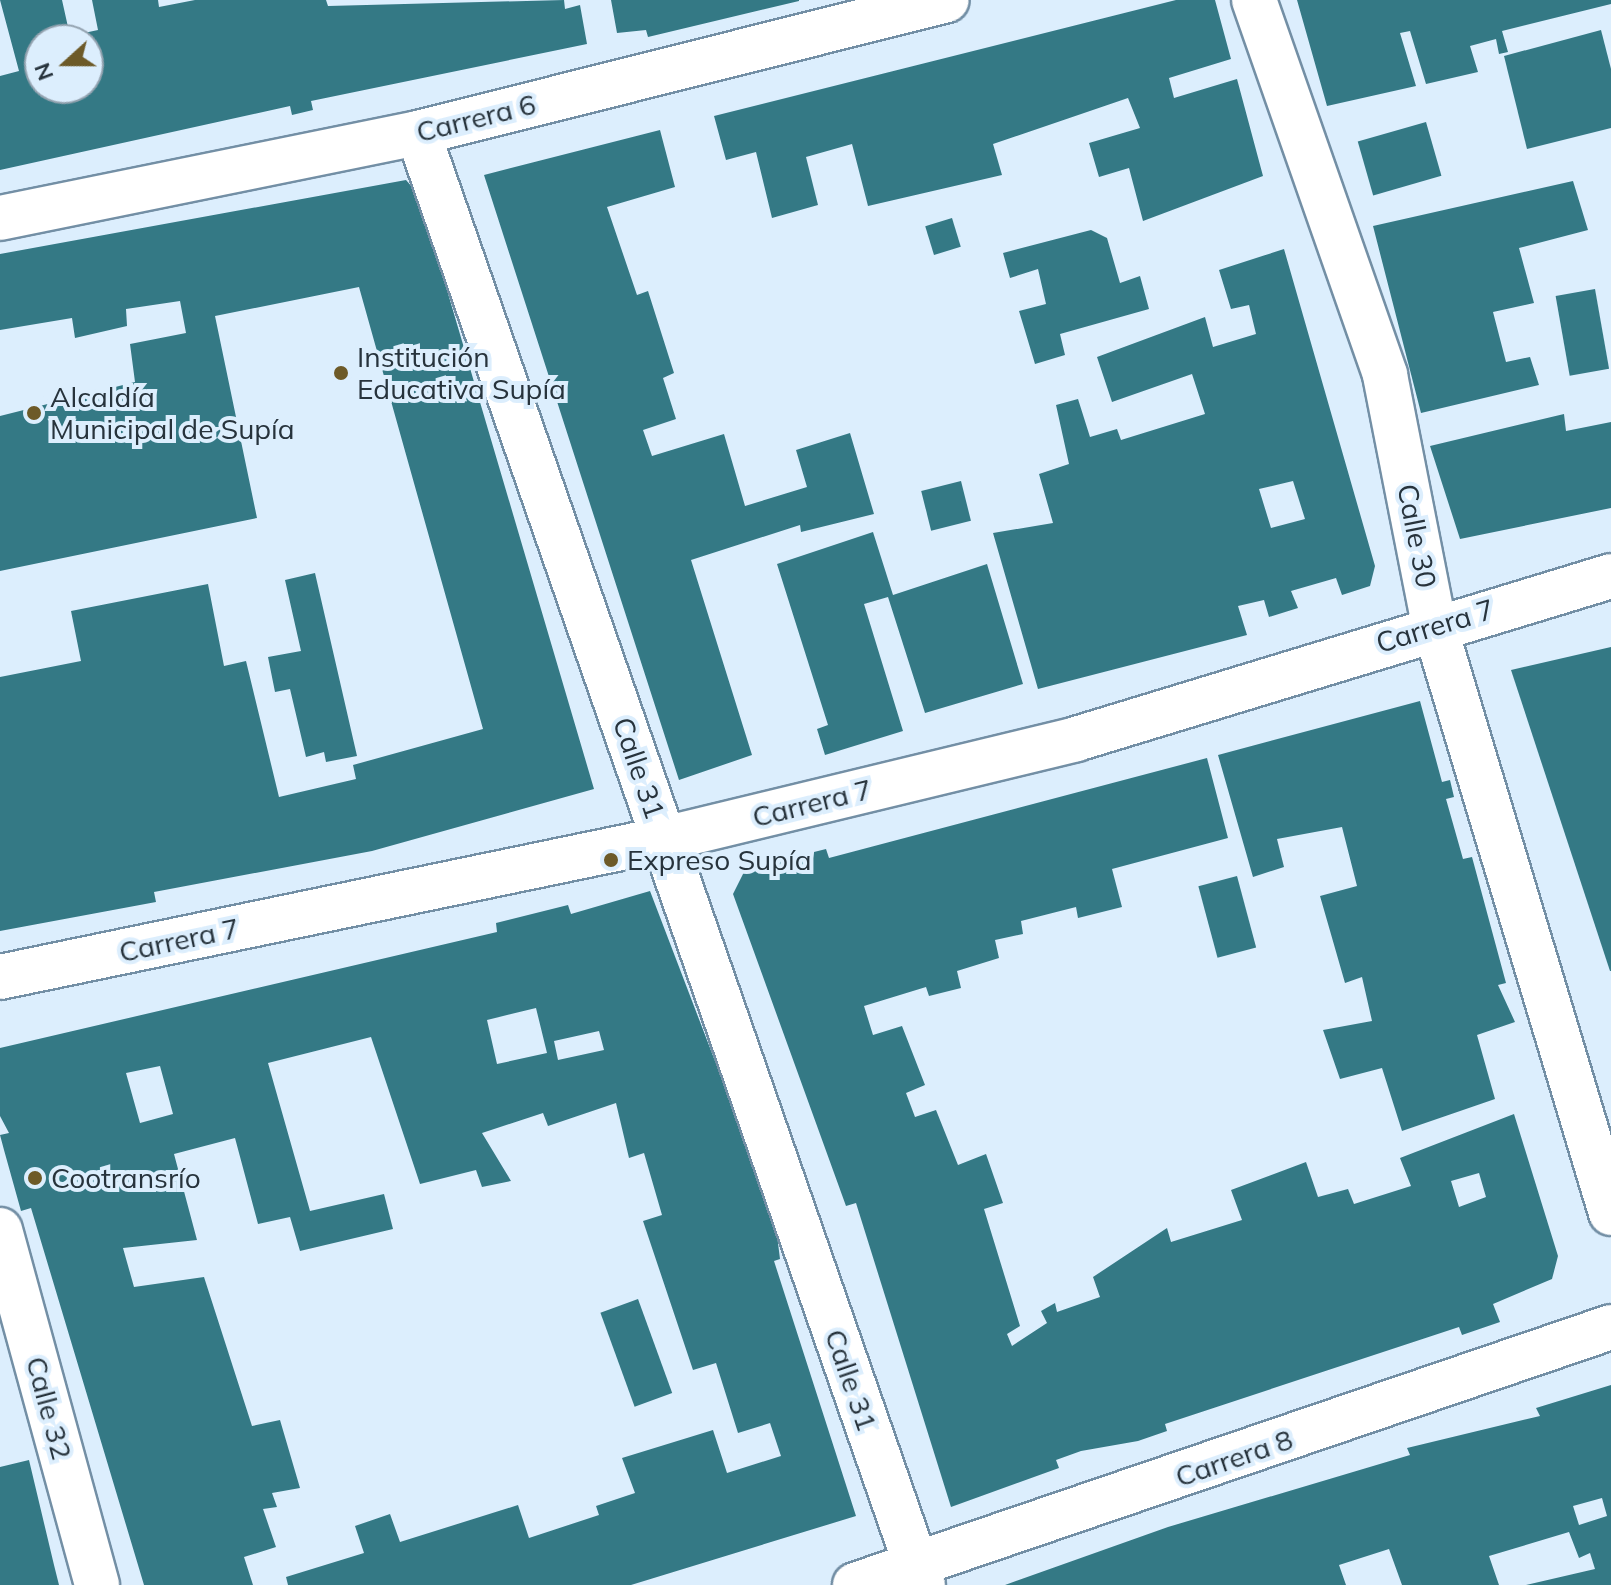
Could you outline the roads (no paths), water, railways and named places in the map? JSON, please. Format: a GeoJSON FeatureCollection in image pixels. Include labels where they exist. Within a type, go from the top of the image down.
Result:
{"type":"FeatureCollection","features":[{"type":"Feature","properties":{"kind":"street","name":"Carrera 6"},"geometry":{"type":"LineString","coordinates":[[0,218],[418,133],[947,0]]}},
{"type":"Feature","properties":{"kind":"street","name":"Calle 30"},"geometry":{"type":"LineString","coordinates":[[1254,0],[1385,375],[1434,624],[1611,1213]]}},
{"type":"Feature","properties":{"kind":"street","name":"Calle 31"},"geometry":{"type":"LineString","coordinates":[[418,133],[920,1576]]}},
{"type":"Feature","properties":{"kind":"street","name":"Carrera 7"},"geometry":{"type":"LineString","coordinates":[[0,977],[664,839],[1076,739],[1434,624],[1611,576]]}},
{"type":"Feature","properties":{"kind":"street","name":"Calle 32"},"geometry":{"type":"LineString","coordinates":[[0,1230],[97,1585]]}},
{"type":"Feature","properties":{"kind":"street","name":"Carrera 8"},"geometry":{"type":"LineString","coordinates":[[855,1585],[920,1576],[1611,1327]]}},
{"type":"Feature","properties":{"kind":"place","name":"Institución Educativa Supía"},"geometry":{"type":"Point","coordinates":[341,373]}},
{"type":"Feature","properties":{"kind":"place","name":"Alcaldía Municipal de Supía"},"geometry":{"type":"Point","coordinates":[34,413]}},
{"type":"Feature","properties":{"kind":"place","name":"Expreso Supía"},"geometry":{"type":"Point","coordinates":[611,860]}},
{"type":"Feature","properties":{"kind":"place","name":"Cootransrío"},"geometry":{"type":"Point","coordinates":[35,1178]}}]}
